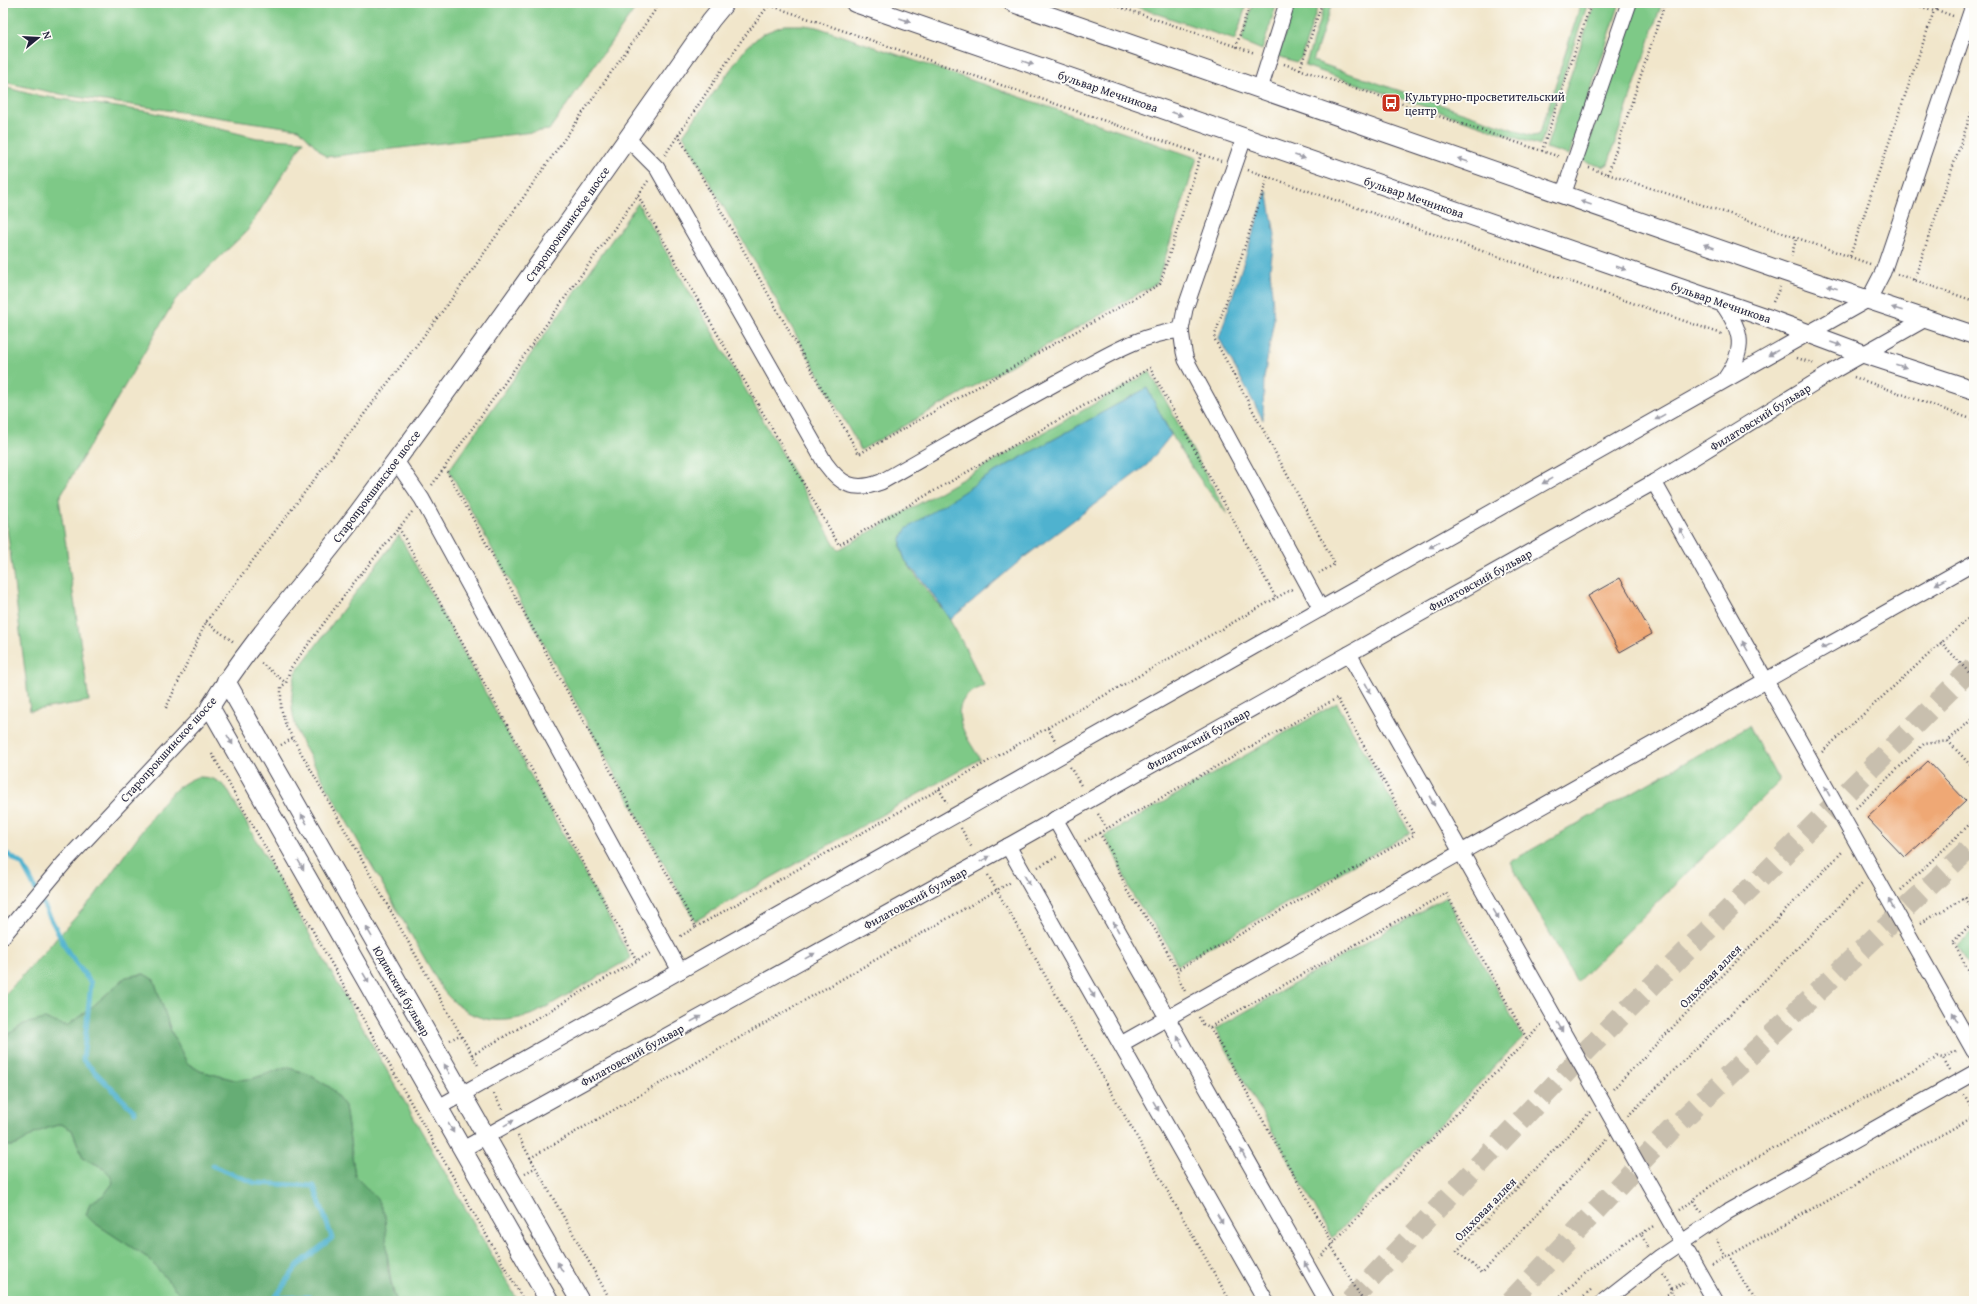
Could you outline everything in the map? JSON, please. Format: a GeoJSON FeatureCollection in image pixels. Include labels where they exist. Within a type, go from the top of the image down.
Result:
{"type":"FeatureCollection","features":[{"type":"Feature","properties":{"kind":"street","name":"бульвар Мечникова"},"geometry":{"type":"LineString","coordinates":[[855,3],[1767,318],[1864,354],[1974,390]]}},
{"type":"Feature","properties":{"kind":"street"},"geometry":{"type":"LineString","coordinates":[[1013,3],[1785,272],[1927,318],[1974,335]]}},
{"type":"Feature","properties":{"kind":"street"},"geometry":{"type":"LineString","coordinates":[[1260,89],[1287,3]]}},
{"type":"Feature","properties":{"kind":"street"},"geometry":{"type":"LineString","coordinates":[[1564,195],[1628,3]]}},
{"type":"Feature","properties":{"kind":"street"},"geometry":{"type":"LineString","coordinates":[[439,1107],[1869,299],[1883,272],[1974,3]]}},
{"type":"Feature","properties":{"kind":"street","name":"Старопрокшинское шоссе"},"geometry":{"type":"LineString","coordinates":[[3,936],[64,862],[210,707],[226,681],[364,505],[499,320],[721,6]]}},
{"type":"Feature","properties":{"kind":"street"},"geometry":{"type":"LineString","coordinates":[[627,138],[657,168],[825,463],[833,474],[850,485],[861,487],[881,482],[1041,391],[1136,340],[1157,334],[1181,330]]}},
{"type":"Feature","properties":{"kind":"street"},"geometry":{"type":"LineString","coordinates":[[1244,138],[1185,309],[1181,330],[1184,352],[1186,360],[1321,609]]}},
{"type":"Feature","properties":{"kind":"street"},"geometry":{"type":"LineString","coordinates":[[1722,303],[1733,318],[1740,340],[1739,353],[1734,366],[1724,381]]}},
{"type":"Feature","properties":{"kind":"street","name":"Филатовский бульвар"},"geometry":{"type":"LineString","coordinates":[[463,1149],[1055,820],[1654,482],[1835,370],[1927,318]]}},
{"type":"Feature","properties":{"kind":"street"},"geometry":{"type":"LineString","coordinates":[[396,461],[422,499],[680,971]]}},
{"type":"Feature","properties":{"kind":"street"},"geometry":{"type":"LineString","coordinates":[[1654,482],[1974,1051]]}},
{"type":"Feature","properties":{"kind":"street"},"geometry":{"type":"LineString","coordinates":[[1120,1044],[1974,563]]}},
{"type":"Feature","properties":{"kind":"street"},"geometry":{"type":"LineString","coordinates":[[1349,654],[1715,1301]]}},
{"type":"Feature","properties":{"kind":"street","name":"Юдинский бульвар"},"geometry":{"type":"LineString","coordinates":[[226,681],[580,1301]]}},
{"type":"Feature","properties":{"kind":"street","name":"Юдинский бульвар"},"geometry":{"type":"LineString","coordinates":[[210,707],[549,1301]]}},
{"type":"Feature","properties":{"kind":"street"},"geometry":{"type":"LineString","coordinates":[[1055,820],[1326,1301]]}},
{"type":"Feature","properties":{"kind":"street"},"geometry":{"type":"LineString","coordinates":[[1008,846],[1266,1301]]}},
{"type":"Feature","properties":{"kind":"street"},"geometry":{"type":"LineString","coordinates":[[1604,1301],[1682,1242],[1727,1212],[1974,1073]]}},
{"type":"Feature","properties":{"kind":"path"},"geometry":{"type":"LineString","coordinates":[[166,708],[206,622],[454,296],[660,3]]}},
{"type":"Feature","properties":{"kind":"path"},"geometry":{"type":"LineString","coordinates":[[1108,3],[1797,237],[1767,318]]}},
{"type":"Feature","properties":{"kind":"path"},"geometry":{"type":"LineString","coordinates":[[1236,47],[1250,3]]}},
{"type":"Feature","properties":{"kind":"path"},"geometry":{"type":"LineString","coordinates":[[1300,69],[1322,3]]}},
{"type":"Feature","properties":{"kind":"path"},"geometry":{"type":"LineString","coordinates":[[1542,151],[1591,3]]}},
{"type":"Feature","properties":{"kind":"path"},"geometry":{"type":"LineString","coordinates":[[1608,174],[1665,3]]}},
{"type":"Feature","properties":{"kind":"path"},"geometry":{"type":"LineString","coordinates":[[1911,3],[1934,11]]}},
{"type":"Feature","properties":{"kind":"path"},"geometry":{"type":"LineString","coordinates":[[1850,256],[1934,11],[1939,3]]}},
{"type":"Feature","properties":{"kind":"path"},"geometry":{"type":"LineString","coordinates":[[769,5],[1740,340]]}},
{"type":"Feature","properties":{"kind":"path"},"geometry":{"type":"LineString","coordinates":[[1914,280],[1974,106]]}},
{"type":"Feature","properties":{"kind":"path"},"geometry":{"type":"LineString","coordinates":[[678,135],[859,454],[1160,284],[1201,154]]}},
{"type":"Feature","properties":{"kind":"path"},"geometry":{"type":"LineString","coordinates":[[472,1055],[1335,564],[1214,338],[1268,177]]}},
{"type":"Feature","properties":{"kind":"path"},"geometry":{"type":"LineString","coordinates":[[1776,352],[1835,370],[1974,420]]}},
{"type":"Feature","properties":{"kind":"path"},"geometry":{"type":"LineString","coordinates":[[445,468],[696,927]]}},
{"type":"Feature","properties":{"kind":"path"},"geometry":{"type":"LineString","coordinates":[[399,528],[637,961]]}},
{"type":"Feature","properties":{"kind":"path"},"geometry":{"type":"LineString","coordinates":[[1826,758],[1822,752],[1974,613]]}},
{"type":"Feature","properties":{"kind":"path"},"geometry":{"type":"LineString","coordinates":[[1941,642],[1974,678]]}},
{"type":"Feature","properties":{"kind":"path"},"geometry":{"type":"LineString","coordinates":[[530,1158],[996,890],[1336,698],[1414,835],[1177,970]]}},
{"type":"Feature","properties":{"kind":"path"},"geometry":{"type":"LineString","coordinates":[[1850,803],[1854,810],[1924,744],[1948,742],[1974,717]]}},
{"type":"Feature","properties":{"kind":"path"},"geometry":{"type":"LineString","coordinates":[[1048,728],[1106,829]]}},
{"type":"Feature","properties":{"kind":"path"},"geometry":{"type":"LineString","coordinates":[[1948,742],[1974,769]]}},
{"type":"Feature","properties":{"kind":"path"},"geometry":{"type":"LineString","coordinates":[[212,754],[524,1301]]}},
{"type":"Feature","properties":{"kind":"path"},"geometry":{"type":"LineString","coordinates":[[939,789],[1230,1301]]}},
{"type":"Feature","properties":{"kind":"path"},"geometry":{"type":"LineString","coordinates":[[1896,886],[1899,892],[1974,820]]}},
{"type":"Feature","properties":{"kind":"path"},"geometry":{"type":"LineString","coordinates":[[1099,833],[1111,851],[1127,891],[1154,928],[1177,970],[1179,980],[1203,1024],[1210,1027],[1333,1244],[1331,1245],[1363,1301]]}},
{"type":"Feature","properties":{"kind":"path","name":"Ольховая аллея"},"geometry":{"type":"LineString","coordinates":[[1854,839],[1457,1251],[1482,1273],[1617,1128],[1873,872]]}},
{"type":"Feature","properties":{"kind":"path"},"geometry":{"type":"LineString","coordinates":[[1918,925],[1965,898],[1974,890]]}},
{"type":"Feature","properties":{"kind":"path"},"geometry":{"type":"LineString","coordinates":[[1210,1027],[1446,893],[1527,1039]]}},
{"type":"Feature","properties":{"kind":"path"},"geometry":{"type":"LineString","coordinates":[[1965,898],[1974,910]]}},
{"type":"Feature","properties":{"kind":"path"},"geometry":{"type":"LineString","coordinates":[[1974,921],[1953,942],[1974,981]]}},
{"type":"Feature","properties":{"kind":"path"},"geometry":{"type":"LineString","coordinates":[[1309,1269],[1552,1013]]}},
{"type":"Feature","properties":{"kind":"path"},"geometry":{"type":"LineString","coordinates":[[1555,1301],[1630,1239],[1641,1234]]}},
{"type":"Feature","properties":{"kind":"path"},"geometry":{"type":"LineString","coordinates":[[1729,1256],[1755,1301]]}},
{"type":"Feature","properties":{"kind":"path"},"geometry":{"type":"LineString","coordinates":[[1658,1301],[1672,1291],[1676,1301]]}},
{"type":"Feature","properties":{"kind":"green space"},"geometry":{"type":"Polygon","coordinates":[[[3,3],[639,3],[549,130],[326,157],[299,129],[70,96],[3,82],[3,3]]]}},
{"type":"Feature","properties":{"kind":"green space"},"geometry":{"type":"Polygon","coordinates":[[[1125,3],[1247,3],[1235,40],[1125,3]]]}},
{"type":"Feature","properties":{"kind":"green space"},"geometry":{"type":"Polygon","coordinates":[[[1253,3],[1277,3],[1262,50],[1243,42],[1242,38],[1253,3]]]}},
{"type":"Feature","properties":{"kind":"green space"},"geometry":{"type":"Polygon","coordinates":[[[1295,3],[1319,3],[1301,58],[1296,62],[1278,56],[1295,3]]]}},
{"type":"Feature","properties":{"kind":"green space"},"geometry":{"type":"Polygon","coordinates":[[[1325,3],[1332,3],[1313,61],[1532,136],[1538,135],[1544,121],[1581,3],[1588,3],[1540,146],[1305,66],[1325,3]]]}},
{"type":"Feature","properties":{"kind":"green space"},"geometry":{"type":"Polygon","coordinates":[[[1595,3],[1620,3],[1569,155],[1546,148],[1595,3]]]}},
{"type":"Feature","properties":{"kind":"green space"},"geometry":{"type":"Polygon","coordinates":[[[1636,3],[1662,3],[1608,164],[1603,167],[1583,161],[1636,3]]]}},
{"type":"Feature","properties":{"kind":"green space"},"geometry":{"type":"Polygon","coordinates":[[[785,25],[817,27],[1197,158],[1157,283],[861,450],[683,135],[746,48],[762,34],[785,25]]]}},
{"type":"Feature","properties":{"kind":"green space"},"geometry":{"type":"Polygon","coordinates":[[[4,87],[34,95],[151,112],[257,138],[304,141],[247,231],[175,300],[59,498],[89,701],[30,711],[3,496],[4,87]]]}},
{"type":"Feature","properties":{"kind":"green space"},"geometry":{"type":"Polygon","coordinates":[[[638,203],[838,550],[1150,372],[1228,515],[1183,454],[1147,388],[991,474],[907,529],[901,541],[901,549],[904,557],[916,576],[951,622],[984,685],[964,699],[960,706],[959,714],[963,730],[980,759],[695,921],[449,470],[638,203]]]}},
{"type":"Feature","properties":{"kind":"green space"},"geometry":{"type":"Polygon","coordinates":[[[399,535],[631,958],[536,1013],[522,1017],[509,1020],[484,1019],[462,1009],[442,989],[301,741],[295,724],[292,707],[292,690],[296,672],[399,535]]]}},
{"type":"Feature","properties":{"kind":"green space"},"geometry":{"type":"Polygon","coordinates":[[[1337,703],[1410,833],[1178,965],[1160,933],[1133,896],[1113,851],[1104,836],[1337,703]]]}},
{"type":"Feature","properties":{"kind":"green space"},"geometry":{"type":"Polygon","coordinates":[[[1749,726],[1779,781],[1577,982],[1510,862],[1749,726]]]}},
{"type":"Feature","properties":{"kind":"green space"},"geometry":{"type":"Polygon","coordinates":[[[197,777],[214,779],[227,789],[518,1301],[397,1301],[392,1288],[386,1247],[382,1232],[361,1183],[355,1176],[345,1106],[331,1088],[308,1074],[286,1067],[252,1079],[235,1080],[200,1071],[187,1063],[171,1031],[154,980],[144,974],[126,977],[92,1007],[67,1026],[45,1020],[24,1024],[3,1038],[3,997],[94,897],[162,803],[178,788],[197,777]]]}},
{"type":"Feature","properties":{"kind":"green space"},"geometry":{"type":"Polygon","coordinates":[[[1446,897],[1523,1037],[1332,1238],[1215,1029],[1446,897]]]}},
{"type":"Feature","properties":{"kind":"green space"},"geometry":{"type":"Polygon","coordinates":[[[1974,930],[1974,975],[1958,946],[1974,930]]]}},
{"type":"Feature","properties":{"kind":"green space"},"geometry":{"type":"Polygon","coordinates":[[[144,974],[154,980],[171,1031],[187,1063],[200,1071],[235,1080],[252,1079],[286,1067],[308,1074],[331,1088],[345,1106],[355,1176],[377,1199],[385,1215],[388,1269],[393,1293],[397,1301],[186,1301],[148,1258],[93,1222],[86,1215],[90,1203],[104,1195],[113,1183],[109,1174],[105,1170],[83,1158],[72,1130],[61,1124],[37,1132],[16,1145],[3,1145],[3,1038],[24,1024],[45,1019],[67,1026],[92,1007],[126,977],[144,974]]]}},
{"type":"Feature","properties":{"kind":"green space"},"geometry":{"type":"Polygon","coordinates":[[[61,1124],[72,1130],[83,1158],[105,1170],[109,1174],[113,1183],[104,1195],[90,1203],[86,1215],[93,1222],[148,1258],[186,1301],[3,1301],[3,1145],[16,1145],[37,1132],[61,1124]]]}},
{"type":"Feature","properties":{"kind":"water"},"geometry":{"type":"Polygon","coordinates":[[[1267,190],[1275,235],[1270,269],[1274,319],[1264,378],[1263,420],[1219,338],[1267,190]]]}},
{"type":"Feature","properties":{"kind":"water"},"geometry":{"type":"Polygon","coordinates":[[[1147,388],[1171,435],[1147,465],[1022,559],[950,620],[937,600],[905,560],[901,548],[901,539],[906,529],[991,474],[1147,388]]]}},
{"type":"Feature","properties":{"kind":"building"},"geometry":{"type":"Polygon","coordinates":[[[1620,578],[1652,634],[1620,652],[1588,596],[1620,578]]]}},
{"type":"Feature","properties":{"kind":"building"},"geometry":{"type":"Polygon","coordinates":[[[1928,761],[1966,801],[1905,858],[1867,818],[1928,761]]]}},
{"type":"Feature","properties":{"kind":"waterway"},"geometry":{"type":"LineString","coordinates":[[3,851],[23,865],[68,952],[91,983],[83,1060],[135,1112]]}},
{"type":"Feature","properties":{"kind":"waterway"},"geometry":{"type":"LineString","coordinates":[[213,1166],[255,1183],[314,1186],[332,1238],[298,1265],[275,1298],[309,1297],[311,1301]]}},
{"type":"Feature","properties":{"kind":"tunnel"},"geometry":{"type":"LineString","coordinates":[[1350,1301],[1590,1047],[1974,666]]}},
{"type":"Feature","properties":{"kind":"tunnel"},"geometry":{"type":"LineString","coordinates":[[1511,1301],[1671,1130],[1974,844]]}},
{"type":"Feature","properties":{"kind":"place","name":"Культурно-просветительский центр"},"geometry":{"type":"Point","coordinates":[1391,103]}}]}
